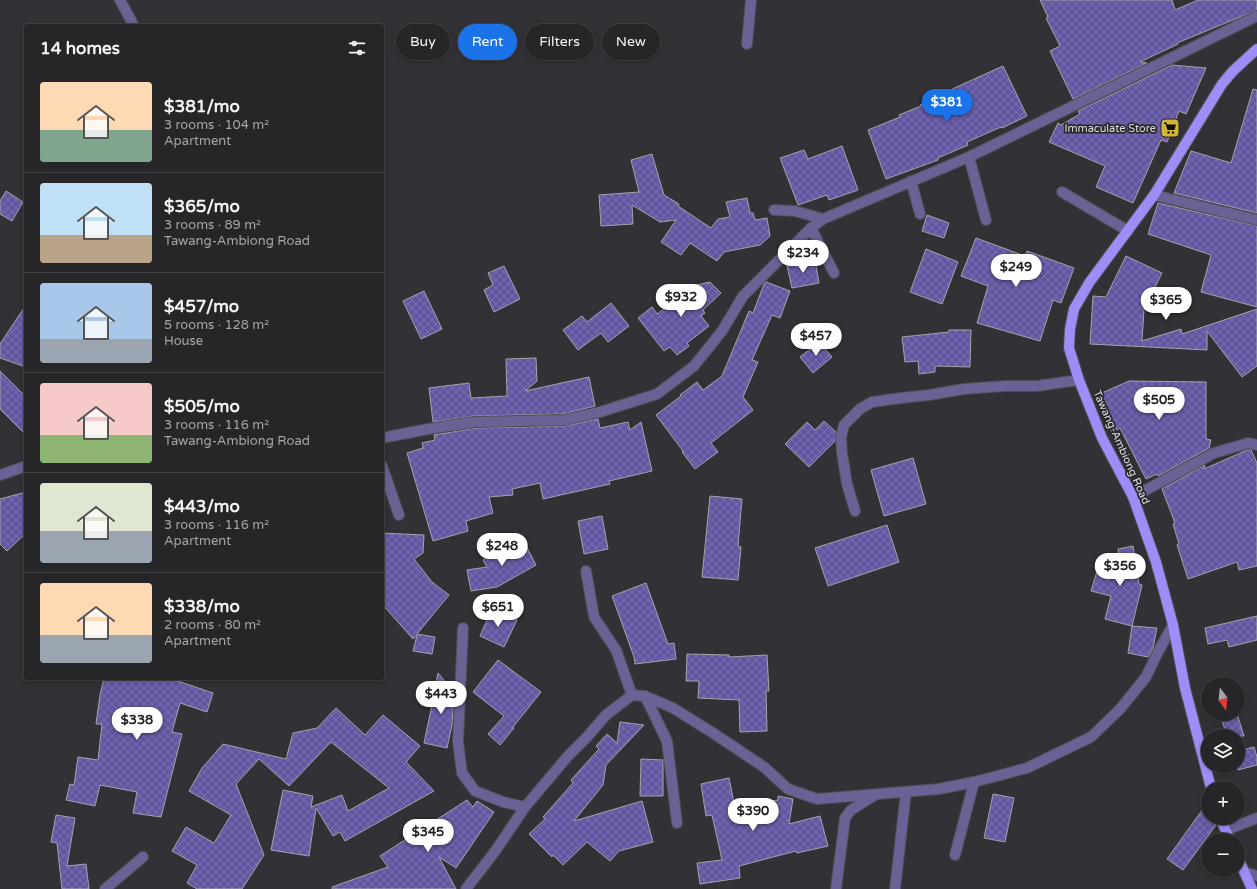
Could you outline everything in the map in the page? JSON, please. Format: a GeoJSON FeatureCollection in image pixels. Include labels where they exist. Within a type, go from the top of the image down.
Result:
{"type":"FeatureCollection","features":[{"type":"Feature","properties":{"kind":"main road","name":"Tawang-Ambiong Road"},"geometry":{"type":"LineString","coordinates":[[1209,781],[1185,688],[1173,625],[1156,562],[1133,496],[1102,438],[1079,380],[1069,348],[1070,329],[1074,309],[1089,283],[1154,195],[1222,84],[1233,71],[1257,49]]}},
{"type":"Feature","properties":{"kind":"main road"},"geometry":{"type":"LineString","coordinates":[[1245,874],[1252,889]]}},
{"type":"Feature","properties":{"kind":"street"},"geometry":{"type":"LineString","coordinates":[[120,0],[133,24]]}},
{"type":"Feature","properties":{"kind":"street"},"geometry":{"type":"LineString","coordinates":[[746,44],[751,0]]}},
{"type":"Feature","properties":{"kind":"street"},"geometry":{"type":"LineString","coordinates":[[384,438],[475,422],[564,420],[600,412],[657,394],[694,366],[722,331],[743,296],[811,228],[823,219],[969,157],[1257,16]]}},
{"type":"Feature","properties":{"kind":"street"},"geometry":{"type":"LineString","coordinates":[[969,157],[986,220]]}},
{"type":"Feature","properties":{"kind":"street"},"geometry":{"type":"LineString","coordinates":[[912,181],[920,214]]}},
{"type":"Feature","properties":{"kind":"street"},"geometry":{"type":"LineString","coordinates":[[1062,192],[1128,231]]}},
{"type":"Feature","properties":{"kind":"street"},"geometry":{"type":"LineString","coordinates":[[1154,195],[1257,220]]}},
{"type":"Feature","properties":{"kind":"street"},"geometry":{"type":"LineString","coordinates":[[774,210],[795,211],[823,219]]}},
{"type":"Feature","properties":{"kind":"street"},"geometry":{"type":"LineString","coordinates":[[811,228],[834,273]]}},
{"type":"Feature","properties":{"kind":"street"},"geometry":{"type":"LineString","coordinates":[[855,512],[847,484],[841,437],[844,425],[860,409],[872,402],[964,389],[1005,386],[1037,386],[1079,380]]}},
{"type":"Feature","properties":{"kind":"street"},"geometry":{"type":"LineString","coordinates":[[1133,496],[1214,453],[1248,443],[1257,445]]}},
{"type":"Feature","properties":{"kind":"street"},"geometry":{"type":"LineString","coordinates":[[0,475],[24,467]]}},
{"type":"Feature","properties":{"kind":"street"},"geometry":{"type":"LineString","coordinates":[[384,472],[399,515]]}},
{"type":"Feature","properties":{"kind":"street"},"geometry":{"type":"LineString","coordinates":[[586,571],[594,618],[616,650],[632,695]]}},
{"type":"Feature","properties":{"kind":"street"},"geometry":{"type":"LineString","coordinates":[[466,889],[496,850],[525,806],[606,715],[632,695],[645,696],[673,708],[764,767],[788,789],[817,799],[939,789],[974,782],[1027,768],[1091,737],[1120,709],[1146,677],[1173,625]]}},
{"type":"Feature","properties":{"kind":"street"},"geometry":{"type":"LineString","coordinates":[[463,628],[458,742],[462,773],[475,791],[503,802],[525,806]]}},
{"type":"Feature","properties":{"kind":"street"},"geometry":{"type":"LineString","coordinates":[[645,696],[667,741],[677,823]]}},
{"type":"Feature","properties":{"kind":"street"},"geometry":{"type":"LineString","coordinates":[[955,855],[974,782]]}},
{"type":"Feature","properties":{"kind":"street"},"geometry":{"type":"LineString","coordinates":[[895,889],[906,792]]}},
{"type":"Feature","properties":{"kind":"street"},"geometry":{"type":"LineString","coordinates":[[836,889],[845,818],[851,810],[877,794]]}},
{"type":"Feature","properties":{"kind":"street"},"geometry":{"type":"LineString","coordinates":[[1231,833],[1257,818]]}},
{"type":"Feature","properties":{"kind":"street"},"geometry":{"type":"LineString","coordinates":[[105,889],[143,857]]}},
{"type":"Feature","properties":{"kind":"street"},"geometry":{"type":"LineString","coordinates":[[1245,872],[1257,876]]}},
{"type":"Feature","properties":{"kind":"building"},"geometry":{"type":"Polygon","coordinates":[[[1040,0],[1172,0],[1175,10],[1198,0],[1257,0],[1257,10],[1177,43],[1178,44],[1140,62],[1147,63],[1073,99],[1050,51],[1060,46],[1046,18],[1048,17],[1040,0]]]}},
{"type":"Feature","properties":{"kind":"building"},"geometry":{"type":"Polygon","coordinates":[[[1172,65],[1206,68],[1186,114],[1179,111],[1167,142],[1161,140],[1133,203],[1096,187],[1105,166],[1049,142],[1058,123],[1061,125],[1080,114],[1078,111],[1172,65]]]}},
{"type":"Feature","properties":{"kind":"building"},"geometry":{"type":"Polygon","coordinates":[[[1003,66],[1027,116],[967,142],[968,145],[938,158],[938,160],[886,179],[868,130],[900,117],[899,115],[951,92],[950,90],[1003,66]]]}},
{"type":"Feature","properties":{"kind":"building"},"geometry":{"type":"Polygon","coordinates":[[[1253,89],[1257,90],[1257,213],[1174,193],[1191,151],[1231,163],[1253,89]]]}},
{"type":"Feature","properties":{"kind":"building"},"geometry":{"type":"Polygon","coordinates":[[[842,146],[858,190],[829,200],[827,195],[798,205],[780,158],[804,150],[808,159],[842,146]]]}},
{"type":"Feature","properties":{"kind":"building"},"geometry":{"type":"Polygon","coordinates":[[[652,154],[664,195],[679,204],[678,206],[711,228],[718,219],[730,217],[726,202],[747,198],[750,213],[753,213],[755,220],[767,218],[770,236],[760,245],[724,252],[717,261],[690,243],[681,255],[661,242],[676,220],[660,222],[632,205],[633,224],[601,226],[599,195],[639,192],[631,160],[652,154]]]}},
{"type":"Feature","properties":{"kind":"building"},"geometry":{"type":"Polygon","coordinates":[[[6,191],[23,202],[12,221],[0,214],[0,201],[6,191]]]}},
{"type":"Feature","properties":{"kind":"building"},"geometry":{"type":"Polygon","coordinates":[[[1158,203],[1257,226],[1257,307],[1201,292],[1211,255],[1148,234],[1158,203]]]}},
{"type":"Feature","properties":{"kind":"building"},"geometry":{"type":"Polygon","coordinates":[[[927,215],[949,223],[944,238],[922,231],[927,215]]]}},
{"type":"Feature","properties":{"kind":"building"},"geometry":{"type":"Polygon","coordinates":[[[976,238],[1025,256],[1027,251],[1074,268],[1061,303],[1053,300],[1040,341],[977,323],[988,286],[961,276],[976,238]]]}},
{"type":"Feature","properties":{"kind":"building"},"geometry":{"type":"Polygon","coordinates":[[[926,249],[958,262],[942,304],[910,292],[926,249]]]}},
{"type":"Feature","properties":{"kind":"building"},"geometry":{"type":"Polygon","coordinates":[[[1126,256],[1162,273],[1144,309],[1142,341],[1181,329],[1182,334],[1257,309],[1257,366],[1242,377],[1207,331],[1207,350],[1090,344],[1093,296],[1106,297],[1126,256]]]}},
{"type":"Feature","properties":{"kind":"building"},"geometry":{"type":"Polygon","coordinates":[[[815,260],[819,283],[792,288],[787,266],[815,260]]]}},
{"type":"Feature","properties":{"kind":"building"},"geometry":{"type":"Polygon","coordinates":[[[504,266],[520,299],[494,312],[484,290],[493,285],[488,273],[504,266]]]}},
{"type":"Feature","properties":{"kind":"building"},"geometry":{"type":"Polygon","coordinates":[[[710,282],[721,293],[703,310],[705,313],[701,316],[709,326],[687,343],[689,346],[677,355],[670,347],[664,351],[638,318],[652,307],[657,314],[697,285],[710,282]]]}},
{"type":"Feature","properties":{"kind":"building"},"geometry":{"type":"Polygon","coordinates":[[[766,282],[790,291],[780,318],[772,315],[752,360],[758,362],[743,397],[753,410],[711,443],[718,452],[695,469],[656,415],[697,382],[703,390],[722,376],[749,311],[753,313],[766,282]]]}},
{"type":"Feature","properties":{"kind":"building"},"geometry":{"type":"Polygon","coordinates":[[[424,291],[442,329],[421,339],[403,301],[424,291]]]}},
{"type":"Feature","properties":{"kind":"building"},"geometry":{"type":"Polygon","coordinates":[[[611,303],[629,326],[608,342],[601,333],[578,350],[563,330],[582,316],[587,322],[611,303]]]}},
{"type":"Feature","properties":{"kind":"building"},"geometry":{"type":"Polygon","coordinates":[[[24,308],[24,366],[0,358],[0,344],[24,308]]]}},
{"type":"Feature","properties":{"kind":"building"},"geometry":{"type":"Polygon","coordinates":[[[949,330],[971,330],[970,367],[935,366],[935,372],[919,374],[918,361],[905,362],[902,337],[949,332],[949,330]]]}},
{"type":"Feature","properties":{"kind":"building"},"geometry":{"type":"Polygon","coordinates":[[[819,342],[832,357],[813,373],[800,357],[819,342]]]}},
{"type":"Feature","properties":{"kind":"building"},"geometry":{"type":"Polygon","coordinates":[[[536,358],[537,381],[525,391],[589,377],[595,406],[563,414],[475,416],[433,422],[429,388],[469,383],[471,398],[507,396],[506,359],[536,358]]]}},
{"type":"Feature","properties":{"kind":"building"},"geometry":{"type":"Polygon","coordinates":[[[0,371],[24,395],[24,433],[0,409],[0,371]]]}},
{"type":"Feature","properties":{"kind":"building"},"geometry":{"type":"Polygon","coordinates":[[[1129,381],[1206,382],[1206,439],[1211,440],[1209,448],[1158,476],[1157,474],[1146,479],[1120,428],[1112,432],[1095,396],[1129,381]]]}},
{"type":"Feature","properties":{"kind":"building"},"geometry":{"type":"Polygon","coordinates":[[[598,419],[600,428],[628,422],[630,430],[641,422],[652,471],[609,481],[610,484],[543,499],[540,483],[512,489],[513,495],[489,497],[493,513],[466,521],[468,531],[433,541],[407,453],[423,448],[422,443],[435,440],[434,435],[476,428],[564,426],[598,419]]]}},
{"type":"Feature","properties":{"kind":"building"},"geometry":{"type":"Polygon","coordinates":[[[824,421],[836,432],[835,441],[809,467],[785,444],[807,422],[815,430],[824,421]]]}},
{"type":"Feature","properties":{"kind":"building"},"geometry":{"type":"Polygon","coordinates":[[[1247,450],[1251,450],[1257,463],[1257,566],[1239,570],[1237,562],[1188,579],[1177,545],[1179,544],[1173,524],[1175,523],[1162,489],[1205,465],[1204,469],[1247,450]]]}},
{"type":"Feature","properties":{"kind":"building"},"geometry":{"type":"Polygon","coordinates":[[[913,458],[926,504],[884,516],[871,470],[913,458]]]}},
{"type":"Feature","properties":{"kind":"building"},"geometry":{"type":"Polygon","coordinates":[[[24,493],[24,535],[7,551],[0,544],[0,499],[24,493]]]}},
{"type":"Feature","properties":{"kind":"building"},"geometry":{"type":"Polygon","coordinates":[[[710,496],[742,499],[738,546],[741,547],[738,580],[702,577],[710,496]]]}},
{"type":"Feature","properties":{"kind":"building"},"geometry":{"type":"Polygon","coordinates":[[[602,516],[608,549],[584,554],[578,521],[602,516]]]}},
{"type":"Feature","properties":{"kind":"building"},"geometry":{"type":"Polygon","coordinates":[[[887,525],[899,562],[828,586],[815,548],[887,525]]]}},
{"type":"Feature","properties":{"kind":"building"},"geometry":{"type":"Polygon","coordinates":[[[384,533],[424,535],[423,553],[414,559],[432,582],[449,595],[417,634],[435,637],[432,654],[413,651],[417,635],[413,639],[384,606],[384,533]]]}},
{"type":"Feature","properties":{"kind":"building"},"geometry":{"type":"Polygon","coordinates":[[[522,538],[536,565],[497,587],[471,591],[467,570],[487,567],[483,560],[522,538]]]}},
{"type":"Feature","properties":{"kind":"building"},"geometry":{"type":"Polygon","coordinates":[[[1133,546],[1139,584],[1142,585],[1132,626],[1105,619],[1111,596],[1091,591],[1100,561],[1120,566],[1118,549],[1133,546]]]}},
{"type":"Feature","properties":{"kind":"building"},"geometry":{"type":"Polygon","coordinates":[[[646,583],[668,644],[674,643],[676,659],[635,664],[634,657],[612,596],[646,583]]]}},
{"type":"Feature","properties":{"kind":"building"},"geometry":{"type":"Polygon","coordinates":[[[492,609],[517,620],[504,647],[480,636],[492,609]]]}},
{"type":"Feature","properties":{"kind":"building"},"geometry":{"type":"Polygon","coordinates":[[[1257,616],[1257,640],[1229,647],[1227,640],[1208,644],[1205,628],[1257,616]]]}},
{"type":"Feature","properties":{"kind":"building"},"geometry":{"type":"Polygon","coordinates":[[[1132,626],[1157,628],[1153,648],[1148,657],[1128,653],[1132,626]]]}},
{"type":"Feature","properties":{"kind":"building"},"geometry":{"type":"Polygon","coordinates":[[[687,654],[729,655],[729,657],[767,655],[769,691],[766,691],[767,731],[740,732],[739,700],[698,698],[699,681],[686,681],[687,654]]]}},
{"type":"Feature","properties":{"kind":"building"},"geometry":{"type":"Polygon","coordinates":[[[498,660],[541,692],[500,745],[488,734],[504,716],[473,692],[498,660]]]}},
{"type":"Feature","properties":{"kind":"building"},"geometry":{"type":"Polygon","coordinates":[[[438,673],[454,692],[452,725],[447,748],[424,743],[438,673]]]}},
{"type":"Feature","properties":{"kind":"building"},"geometry":{"type":"Polygon","coordinates":[[[104,680],[175,680],[213,693],[207,712],[180,703],[172,732],[182,734],[161,817],[133,813],[137,792],[100,785],[95,806],[66,800],[70,784],[74,785],[78,757],[98,760],[102,724],[96,724],[104,680]]]}},
{"type":"Feature","properties":{"kind":"building"},"geometry":{"type":"Polygon","coordinates":[[[336,708],[365,735],[383,715],[420,746],[406,762],[434,791],[345,841],[340,832],[333,836],[316,808],[309,856],[271,850],[283,790],[313,796],[311,807],[342,795],[348,811],[389,788],[331,742],[289,786],[259,759],[236,784],[264,855],[242,889],[197,889],[187,883],[197,865],[172,851],[186,827],[214,843],[231,815],[189,791],[202,768],[223,744],[286,759],[293,733],[317,728],[336,708]]]}},
{"type":"Feature","properties":{"kind":"building"},"geometry":{"type":"Polygon","coordinates":[[[1222,721],[1239,721],[1242,729],[1225,729],[1222,721]]]}},
{"type":"Feature","properties":{"kind":"building"},"geometry":{"type":"Polygon","coordinates":[[[620,722],[644,725],[606,765],[603,785],[574,821],[642,801],[653,842],[619,851],[610,861],[587,842],[563,865],[553,855],[552,857],[529,834],[545,819],[543,817],[573,783],[571,780],[599,749],[596,746],[607,734],[617,743],[620,722]]]}},
{"type":"Feature","properties":{"kind":"building"},"geometry":{"type":"Polygon","coordinates":[[[1254,747],[1257,757],[1257,765],[1245,768],[1245,749],[1254,747]]]}},
{"type":"Feature","properties":{"kind":"building"},"geometry":{"type":"Polygon","coordinates":[[[641,759],[663,760],[663,796],[640,796],[641,759]]]}},
{"type":"Feature","properties":{"kind":"building"},"geometry":{"type":"Polygon","coordinates":[[[729,778],[735,808],[778,800],[778,796],[793,799],[789,824],[820,816],[828,846],[797,853],[796,851],[739,866],[740,878],[700,884],[697,863],[722,860],[712,815],[706,816],[701,784],[729,778]]]}},
{"type":"Feature","properties":{"kind":"building"},"geometry":{"type":"Polygon","coordinates":[[[993,794],[1014,798],[1005,842],[984,838],[993,794]]]}},
{"type":"Feature","properties":{"kind":"building"},"geometry":{"type":"Polygon","coordinates":[[[467,800],[473,807],[477,801],[494,812],[456,868],[439,857],[456,889],[332,889],[332,887],[388,867],[380,856],[467,800]]]}},
{"type":"Feature","properties":{"kind":"building"},"geometry":{"type":"Polygon","coordinates":[[[1201,812],[1201,825],[1216,825],[1210,833],[1201,833],[1201,845],[1183,870],[1167,859],[1201,812]]]}},
{"type":"Feature","properties":{"kind":"building"},"geometry":{"type":"Polygon","coordinates":[[[56,815],[75,818],[67,866],[86,864],[89,889],[62,889],[57,843],[51,842],[56,815]]]}},
{"type":"Feature","properties":{"kind":"place","name":"Immaculate Store"},"geometry":{"type":"Point","coordinates":[1170,128]}}]}
